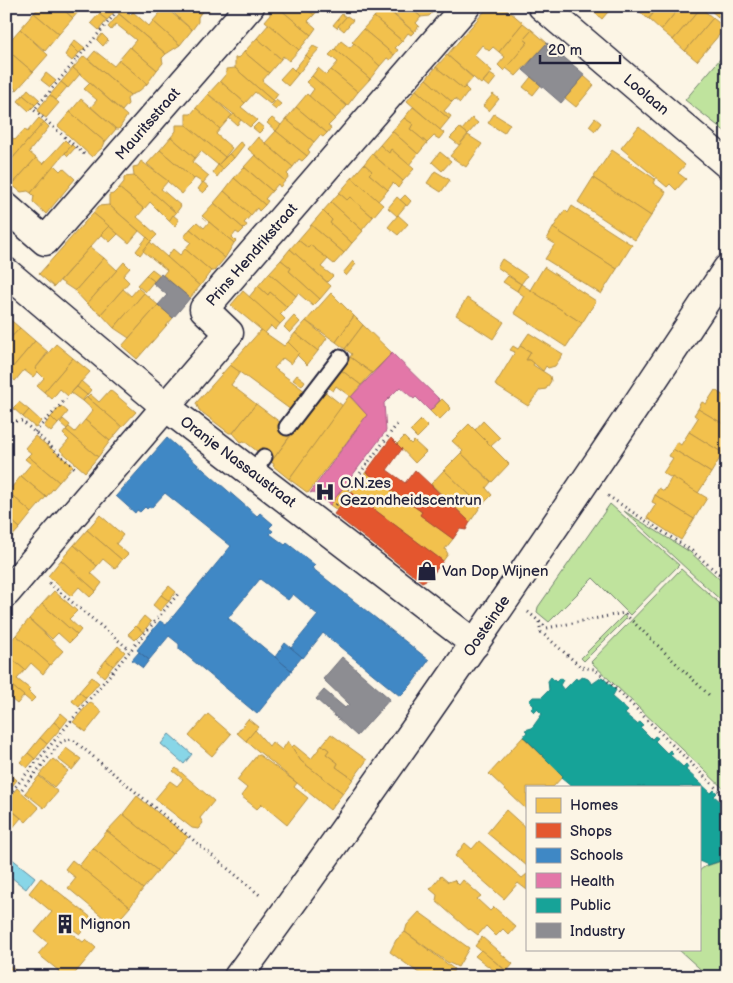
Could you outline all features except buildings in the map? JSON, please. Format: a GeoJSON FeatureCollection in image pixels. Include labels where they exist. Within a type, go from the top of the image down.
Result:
{"type":"FeatureCollection","features":[{"type":"Feature","properties":{"kind":"street","name":"Mauritsstraat"},"geometry":{"type":"LineString","coordinates":[[6,208],[45,240],[250,6]]}},
{"type":"Feature","properties":{"kind":"street","name":"Prins Hendrikstraat"},"geometry":{"type":"LineString","coordinates":[[6,593],[229,333],[204,310],[466,6]]}},
{"type":"Feature","properties":{"kind":"street","name":"Loolaan"},"geometry":{"type":"LineString","coordinates":[[542,6],[727,164]]}},
{"type":"Feature","properties":{"kind":"street","name":"Oosteinde"},"geometry":{"type":"LineString","coordinates":[[238,977],[475,644],[586,482],[727,269]]}},
{"type":"Feature","properties":{"kind":"street","name":"Oranje Nassaustraat"},"geometry":{"type":"LineString","coordinates":[[6,272],[166,407],[258,465],[320,525],[475,644]]}},
{"type":"Feature","properties":{"kind":"lane"},"geometry":{"type":"LineString","coordinates":[[287,427],[340,358]]}},
{"type":"Feature","properties":{"kind":"path"},"geometry":{"type":"LineString","coordinates":[[106,172],[34,110],[115,14]]}},
{"type":"Feature","properties":{"kind":"path"},"geometry":{"type":"LineString","coordinates":[[6,84],[15,93]]}},
{"type":"Feature","properties":{"kind":"path"},"geometry":{"type":"LineString","coordinates":[[35,432],[66,399]]}},
{"type":"Feature","properties":{"kind":"path"},"geometry":{"type":"LineString","coordinates":[[6,421],[22,421],[97,488]]}},
{"type":"Feature","properties":{"kind":"path"},"geometry":{"type":"LineString","coordinates":[[320,525],[398,423]]}},
{"type":"Feature","properties":{"kind":"path"},"geometry":{"type":"LineString","coordinates":[[586,482],[692,550],[727,581]]}},
{"type":"Feature","properties":{"kind":"path"},"geometry":{"type":"LineString","coordinates":[[719,574],[727,562]]}},
{"type":"Feature","properties":{"kind":"path"},"geometry":{"type":"LineString","coordinates":[[29,567],[130,650]]}},
{"type":"Feature","properties":{"kind":"path"},"geometry":{"type":"LineString","coordinates":[[6,798],[178,594]]}},
{"type":"Feature","properties":{"kind":"path"},"geometry":{"type":"LineString","coordinates":[[508,596],[547,628],[624,613],[709,695]]}},
{"type":"Feature","properties":{"kind":"path"},"geometry":{"type":"LineString","coordinates":[[539,622],[541,632],[581,667],[594,669],[604,677],[727,799]]}},
{"type":"Feature","properties":{"kind":"path"},"geometry":{"type":"LineString","coordinates":[[22,789],[62,741],[72,739],[285,913]]}},
{"type":"Feature","properties":{"kind":"green space"},"geometry":{"type":"Polygon","coordinates":[[[727,51],[727,133],[685,100],[727,51]]]}},
{"type":"Feature","properties":{"kind":"green space"},"geometry":{"type":"Polygon","coordinates":[[[610,504],[679,565],[630,615],[593,578],[549,622],[537,612],[538,607],[610,504]]]}},
{"type":"Feature","properties":{"kind":"green space"},"geometry":{"type":"Polygon","coordinates":[[[624,511],[690,552],[727,586],[727,606],[624,511]]]}},
{"type":"Feature","properties":{"kind":"green space"},"geometry":{"type":"Polygon","coordinates":[[[681,569],[727,610],[727,792],[591,662],[681,569]]]}},
{"type":"Feature","properties":{"kind":"green space"},"geometry":{"type":"Polygon","coordinates":[[[624,615],[627,618],[584,661],[581,658],[624,615]]]}},
{"type":"Feature","properties":{"kind":"green space"},"geometry":{"type":"Polygon","coordinates":[[[727,857],[727,977],[709,977],[679,950],[700,950],[700,870],[727,857]]]}},
{"type":"Feature","properties":{"kind":"water"},"geometry":{"type":"Polygon","coordinates":[[[169,734],[192,754],[184,764],[161,744],[169,734]]]}},
{"type":"Feature","properties":{"kind":"water"},"geometry":{"type":"Polygon","coordinates":[[[11,858],[35,877],[26,889],[6,873],[6,865],[11,858]]]}},
{"type":"Feature","properties":{"kind":"place","name":"O.N.zes Gezondheidscentrun"},"geometry":{"type":"Point","coordinates":[325,492]}},
{"type":"Feature","properties":{"kind":"place","name":"Van Dop Wijnen"},"geometry":{"type":"Point","coordinates":[427,571]}},
{"type":"Feature","properties":{"kind":"place","name":"Mignon"},"geometry":{"type":"Point","coordinates":[65,924]}}]}
